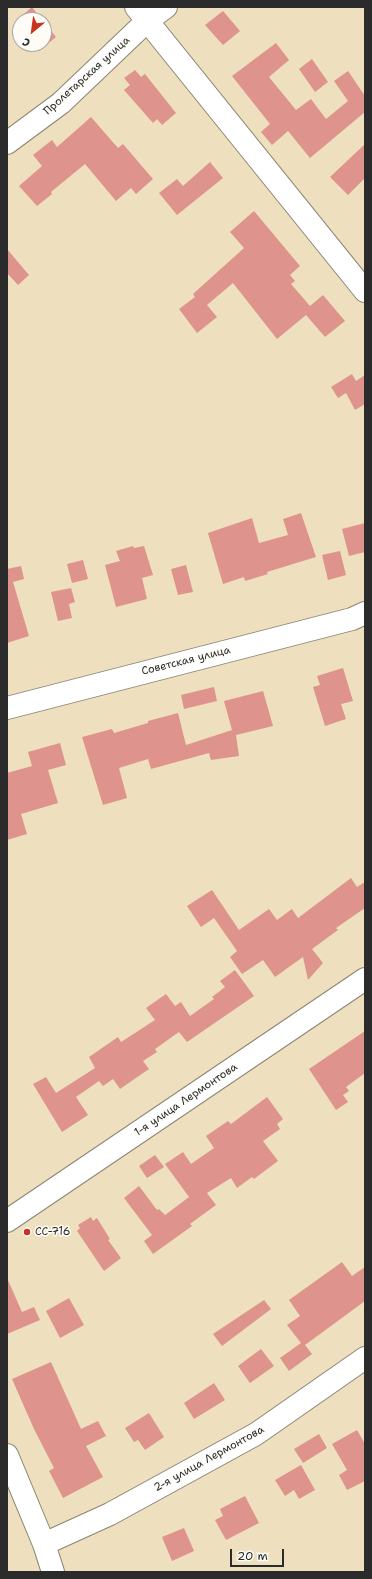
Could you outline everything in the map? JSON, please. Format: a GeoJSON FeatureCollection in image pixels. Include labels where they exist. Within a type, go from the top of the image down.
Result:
{"type":"FeatureCollection","features":[{"type":"Feature","properties":{"kind":"street","name":"Пролетарская улица"},"geometry":{"type":"LineString","coordinates":[[7,143],[60,103],[141,15],[166,7]]}},
{"type":"Feature","properties":{"kind":"street"},"geometry":{"type":"LineString","coordinates":[[141,15],[365,291]]}},
{"type":"Feature","properties":{"kind":"street","name":"Советская улица"},"geometry":{"type":"LineString","coordinates":[[7,708],[352,619],[365,613]]}},
{"type":"Feature","properties":{"kind":"street","name":"1-я улица Лермонтова"},"geometry":{"type":"LineString","coordinates":[[7,1221],[365,978]]}},
{"type":"Feature","properties":{"kind":"street","name":"2-я улица Лермонтова"},"geometry":{"type":"LineString","coordinates":[[44,1544],[110,1514],[256,1434],[365,1358]]}},
{"type":"Feature","properties":{"kind":"street"},"geometry":{"type":"LineString","coordinates":[[7,1455],[44,1544],[53,1572]]}},
{"type":"Feature","properties":{"kind":"building"},"geometry":{"type":"Polygon","coordinates":[[[32,7],[36,12],[26,12],[32,7]]]}},
{"type":"Feature","properties":{"kind":"building"},"geometry":{"type":"Polygon","coordinates":[[[223,11],[240,31],[223,45],[205,25],[223,11]]]}},
{"type":"Feature","properties":{"kind":"building"},"geometry":{"type":"Polygon","coordinates":[[[52,32],[56,37],[52,40],[52,32]]]}},
{"type":"Feature","properties":{"kind":"building"},"geometry":{"type":"Polygon","coordinates":[[[276,43],[289,60],[269,77],[296,110],[311,99],[326,119],[348,101],[334,81],[348,71],[365,96],[365,112],[310,158],[288,131],[272,145],[261,132],[270,124],[232,76],[276,43]]]}},
{"type":"Feature","properties":{"kind":"building"},"geometry":{"type":"Polygon","coordinates":[[[312,59],[328,82],[315,92],[299,69],[312,59]]]}},
{"type":"Feature","properties":{"kind":"building"},"geometry":{"type":"Polygon","coordinates":[[[135,70],[141,77],[145,74],[176,113],[162,125],[157,119],[153,123],[124,90],[130,85],[124,78],[135,70]]]}},
{"type":"Feature","properties":{"kind":"building"},"geometry":{"type":"Polygon","coordinates":[[[91,117],[118,148],[123,144],[153,179],[136,194],[131,188],[116,201],[85,164],[51,192],[52,194],[37,206],[19,186],[42,166],[33,155],[52,140],[57,147],[91,117]]]}},
{"type":"Feature","properties":{"kind":"building"},"geometry":{"type":"Polygon","coordinates":[[[365,144],[365,178],[348,195],[330,177],[365,144]]]}},
{"type":"Feature","properties":{"kind":"building"},"geometry":{"type":"Polygon","coordinates":[[[210,162],[223,178],[177,215],[159,193],[177,179],[183,186],[210,162]]]}},
{"type":"Feature","properties":{"kind":"building"},"geometry":{"type":"Polygon","coordinates":[[[254,211],[300,266],[290,275],[295,281],[291,284],[310,306],[323,295],[345,321],[325,337],[306,315],[277,339],[233,283],[207,305],[217,317],[197,333],[179,309],[195,297],[193,294],[244,248],[230,232],[254,211]]]}},
{"type":"Feature","properties":{"kind":"building"},"geometry":{"type":"Polygon","coordinates":[[[7,249],[29,275],[18,285],[7,273],[7,249]]]}},
{"type":"Feature","properties":{"kind":"building"},"geometry":{"type":"Polygon","coordinates":[[[352,374],[356,381],[365,375],[365,404],[355,410],[346,393],[338,398],[331,387],[352,374]]]}},
{"type":"Feature","properties":{"kind":"building"},"geometry":{"type":"Polygon","coordinates":[[[301,513],[316,557],[267,572],[268,574],[245,581],[244,577],[223,584],[208,533],[252,518],[259,543],[288,535],[283,519],[301,513]]]}},
{"type":"Feature","properties":{"kind":"building"},"geometry":{"type":"Polygon","coordinates":[[[365,523],[365,552],[349,556],[342,529],[365,523]]]}},
{"type":"Feature","properties":{"kind":"building"},"geometry":{"type":"Polygon","coordinates":[[[133,546],[134,548],[144,546],[153,575],[142,578],[147,599],[116,607],[105,565],[120,561],[116,551],[133,546]]]}},
{"type":"Feature","properties":{"kind":"building"},"geometry":{"type":"Polygon","coordinates":[[[340,551],[346,575],[328,580],[322,555],[340,551]]]}},
{"type":"Feature","properties":{"kind":"building"},"geometry":{"type":"Polygon","coordinates":[[[83,560],[88,579],[72,583],[67,564],[83,560]]]}},
{"type":"Feature","properties":{"kind":"building"},"geometry":{"type":"Polygon","coordinates":[[[186,565],[193,592],[178,595],[171,569],[186,565]]]}},
{"type":"Feature","properties":{"kind":"building"},"geometry":{"type":"Polygon","coordinates":[[[21,566],[24,579],[13,582],[29,636],[7,643],[7,569],[21,566]]]}},
{"type":"Feature","properties":{"kind":"building"},"geometry":{"type":"Polygon","coordinates":[[[71,588],[75,602],[69,604],[72,618],[58,621],[51,592],[71,588]]]}},
{"type":"Feature","properties":{"kind":"building"},"geometry":{"type":"Polygon","coordinates":[[[343,668],[353,701],[341,704],[346,719],[325,726],[313,687],[320,685],[317,676],[343,668]]]}},
{"type":"Feature","properties":{"kind":"building"},"geometry":{"type":"Polygon","coordinates":[[[214,687],[217,701],[184,709],[181,695],[214,687]]]}},
{"type":"Feature","properties":{"kind":"building"},"geometry":{"type":"Polygon","coordinates":[[[263,691],[273,726],[236,735],[239,756],[211,760],[209,753],[151,769],[148,759],[119,768],[127,798],[103,805],[82,737],[112,729],[114,733],[148,723],[148,721],[178,713],[186,745],[232,730],[224,701],[263,691]]]}},
{"type":"Feature","properties":{"kind":"building"},"geometry":{"type":"Polygon","coordinates":[[[60,743],[66,765],[48,770],[58,803],[21,814],[27,834],[7,840],[7,773],[32,766],[28,752],[60,743]]]}},
{"type":"Feature","properties":{"kind":"building"},"geometry":{"type":"Polygon","coordinates":[[[351,878],[357,887],[365,882],[365,908],[336,928],[338,930],[312,949],[323,963],[308,980],[303,957],[275,977],[263,960],[242,974],[230,957],[237,951],[214,918],[201,927],[187,906],[212,890],[239,930],[269,909],[277,920],[292,909],[298,918],[351,878]]]}},
{"type":"Feature","properties":{"kind":"building"},"geometry":{"type":"Polygon","coordinates":[[[235,970],[254,996],[187,1042],[179,1032],[155,1049],[157,1052],[143,1061],[149,1069],[120,1089],[113,1079],[103,1086],[99,1081],[76,1097],[88,1115],[62,1132],[33,1084],[46,1077],[56,1093],[95,1068],[89,1057],[118,1037],[121,1042],[155,1020],[146,1008],[166,994],[175,1006],[181,1002],[190,1016],[214,999],[212,997],[225,987],[220,981],[235,970]]]}},
{"type":"Feature","properties":{"kind":"building"},"geometry":{"type":"Polygon","coordinates":[[[365,1031],[365,1073],[346,1087],[349,1091],[343,1095],[348,1102],[336,1110],[309,1069],[365,1031]]]}},
{"type":"Feature","properties":{"kind":"building"},"geometry":{"type":"Polygon","coordinates":[[[267,1097],[283,1119],[277,1124],[280,1129],[263,1141],[278,1161],[254,1179],[252,1177],[237,1188],[231,1178],[207,1193],[216,1205],[190,1224],[192,1226],[153,1254],[144,1241],[152,1235],[124,1198],[139,1186],[157,1210],[159,1209],[165,1215],[189,1197],[165,1164],[183,1152],[191,1164],[214,1148],[206,1136],[228,1121],[231,1124],[267,1097]]]}},
{"type":"Feature","properties":{"kind":"building"},"geometry":{"type":"Polygon","coordinates":[[[155,1155],[164,1167],[147,1178],[139,1166],[155,1155]]]}},
{"type":"Feature","properties":{"kind":"building"},"geometry":{"type":"Polygon","coordinates":[[[91,1217],[93,1221],[97,1218],[110,1239],[108,1240],[121,1258],[104,1271],[77,1231],[80,1228],[78,1225],[91,1217]]]}},
{"type":"Feature","properties":{"kind":"building"},"geometry":{"type":"Polygon","coordinates":[[[342,1262],[352,1276],[365,1267],[365,1301],[305,1345],[312,1354],[289,1371],[280,1358],[301,1343],[287,1325],[300,1316],[289,1300],[342,1262]]]}},
{"type":"Feature","properties":{"kind":"building"},"geometry":{"type":"Polygon","coordinates":[[[7,1278],[22,1312],[34,1307],[40,1320],[7,1334],[7,1278]]]}},
{"type":"Feature","properties":{"kind":"building"},"geometry":{"type":"Polygon","coordinates":[[[69,1298],[84,1325],[60,1338],[46,1311],[69,1298]]]}},
{"type":"Feature","properties":{"kind":"building"},"geometry":{"type":"Polygon","coordinates":[[[264,1300],[271,1309],[222,1346],[213,1334],[264,1300]]]}},
{"type":"Feature","properties":{"kind":"building"},"geometry":{"type":"Polygon","coordinates":[[[261,1349],[274,1366],[250,1383],[238,1366],[261,1349]]]}},
{"type":"Feature","properties":{"kind":"building"},"geometry":{"type":"Polygon","coordinates":[[[51,1362],[81,1429],[98,1421],[106,1436],[86,1446],[103,1477],[63,1498],[49,1471],[54,1468],[34,1429],[12,1379],[51,1362]]]}},
{"type":"Feature","properties":{"kind":"building"},"geometry":{"type":"Polygon","coordinates":[[[214,1383],[225,1400],[194,1419],[184,1403],[214,1383]]]}},
{"type":"Feature","properties":{"kind":"building"},"geometry":{"type":"Polygon","coordinates":[[[149,1413],[164,1437],[145,1450],[138,1440],[134,1442],[125,1428],[149,1413]]]}},
{"type":"Feature","properties":{"kind":"building"},"geometry":{"type":"Polygon","coordinates":[[[357,1430],[365,1444],[365,1481],[347,1490],[339,1475],[347,1470],[332,1444],[357,1430]]]}},
{"type":"Feature","properties":{"kind":"building"},"geometry":{"type":"Polygon","coordinates":[[[319,1434],[327,1448],[303,1463],[294,1449],[319,1434]]]}},
{"type":"Feature","properties":{"kind":"building"},"geometry":{"type":"Polygon","coordinates":[[[301,1465],[315,1490],[299,1499],[294,1490],[285,1496],[275,1480],[301,1465]]]}},
{"type":"Feature","properties":{"kind":"building"},"geometry":{"type":"Polygon","coordinates":[[[245,1496],[259,1523],[226,1540],[215,1520],[223,1516],[220,1509],[245,1496]]]}},
{"type":"Feature","properties":{"kind":"building"},"geometry":{"type":"Polygon","coordinates":[[[184,1528],[194,1551],[172,1561],[162,1537],[184,1528]]]}},
{"type":"Feature","properties":{"kind":"place","name":"СС-716"},"geometry":{"type":"Point","coordinates":[27,1232]}}]}
